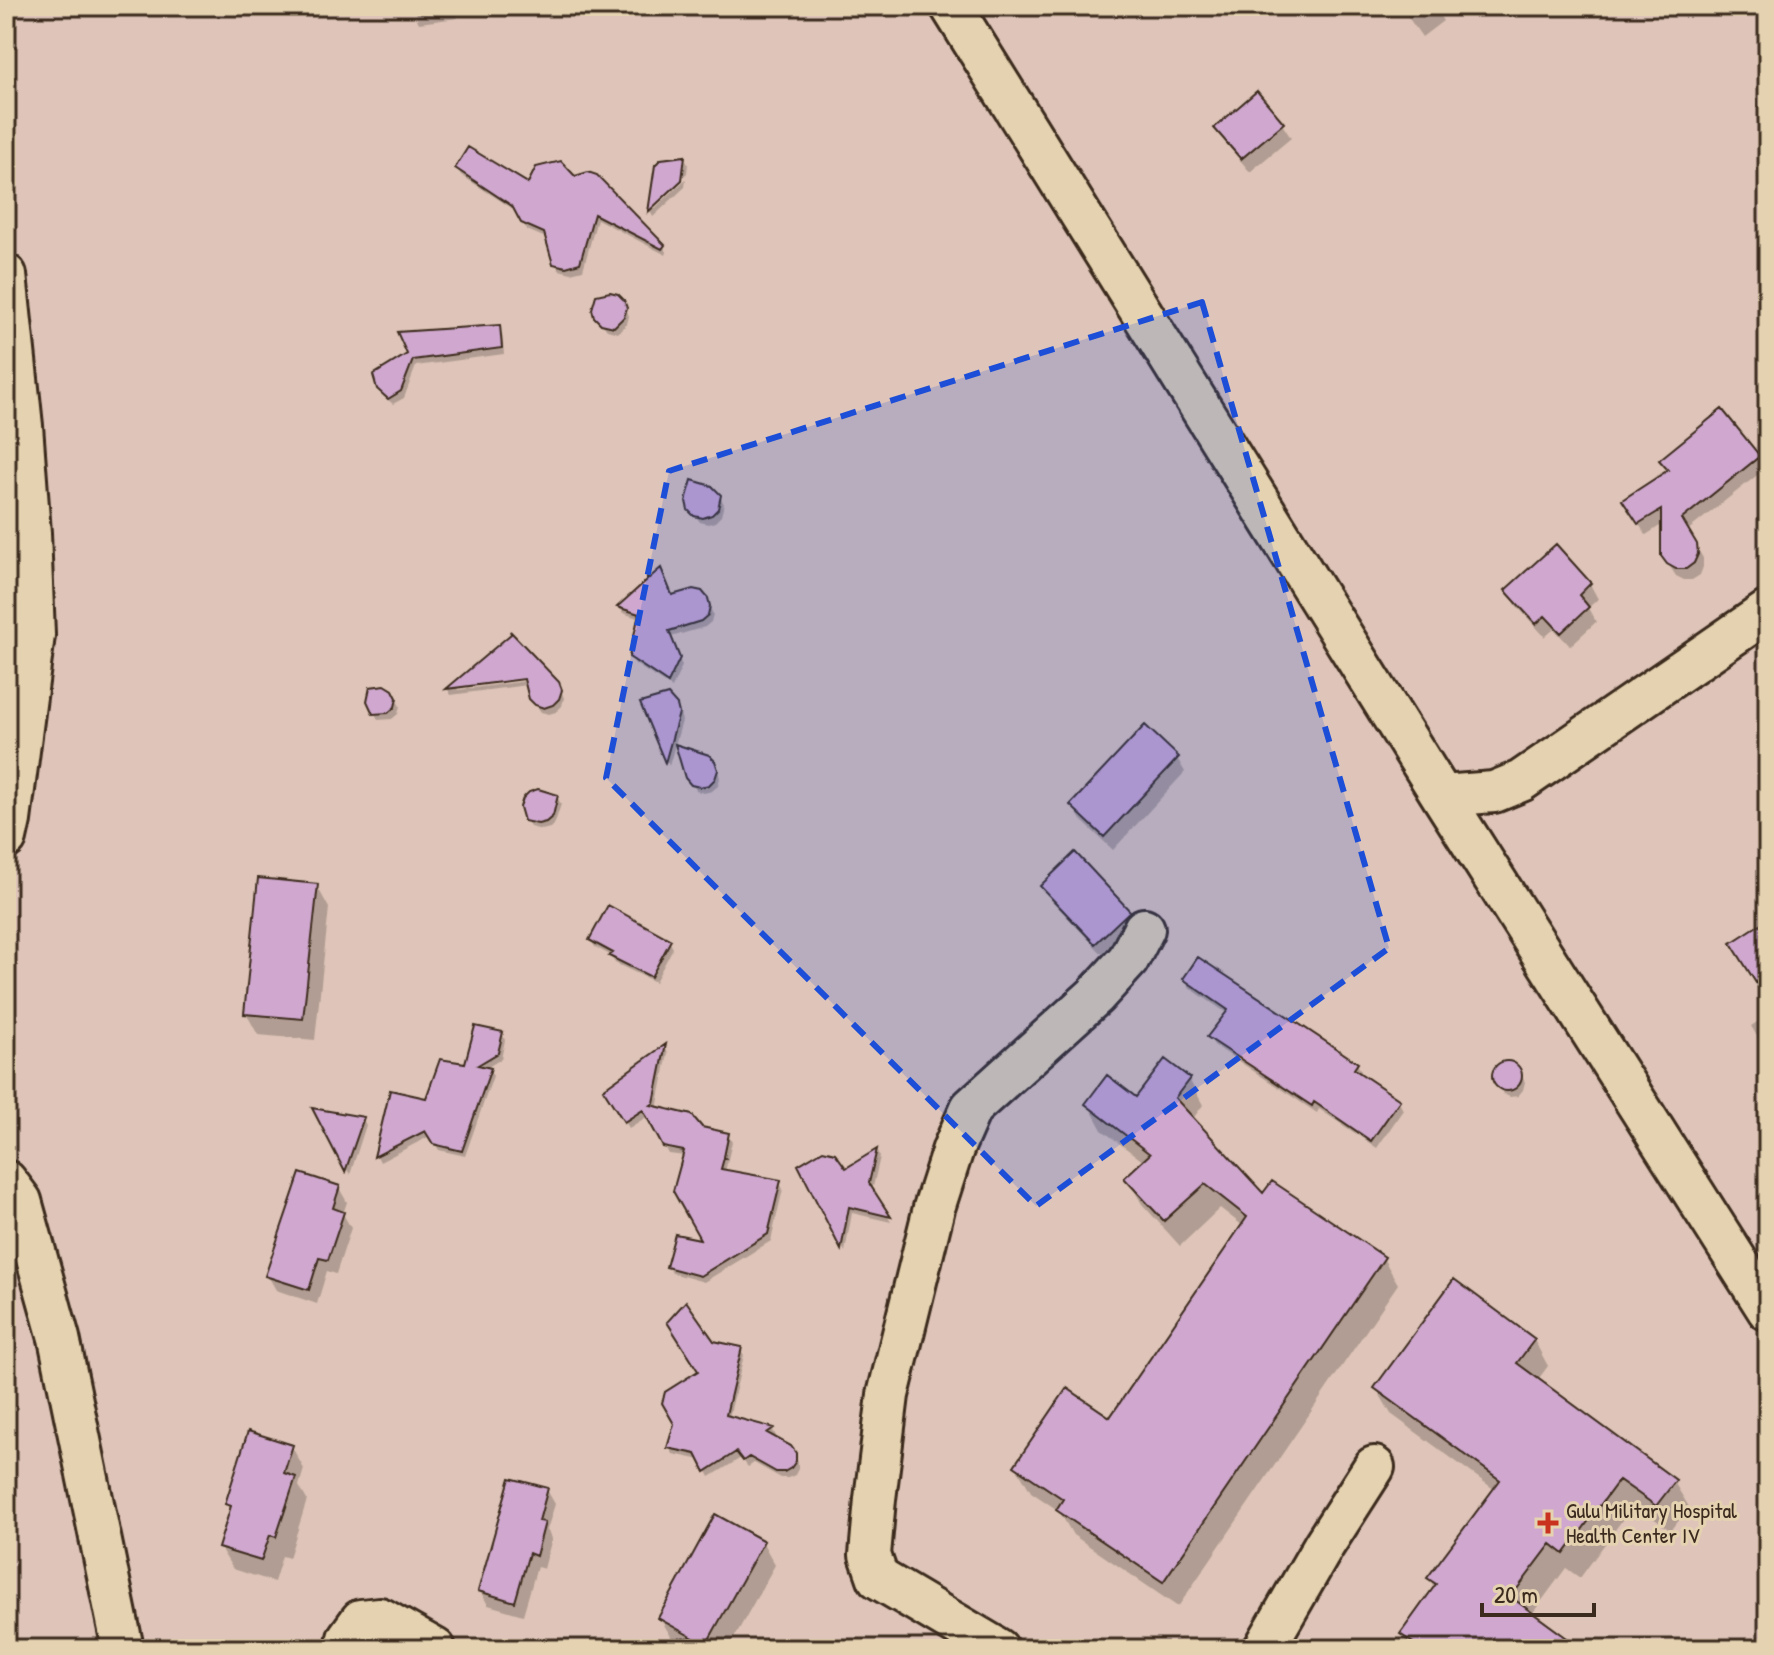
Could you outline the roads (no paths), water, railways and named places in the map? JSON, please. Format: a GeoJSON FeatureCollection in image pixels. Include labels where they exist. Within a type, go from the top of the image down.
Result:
{"type":"FeatureCollection","features":[{"type":"Feature","properties":{"kind":"street"},"geometry":{"type":"LineString","coordinates":[[951,6],[1442,796],[1753,1256],[1768,1310]]}},
{"type":"Feature","properties":{"kind":"street"},"geometry":{"type":"LineString","coordinates":[[6,275],[23,441],[34,635],[6,838]]}},
{"type":"Feature","properties":{"kind":"street"},"geometry":{"type":"LineString","coordinates":[[1442,796],[1494,792],[1521,781],[1768,611]]}},
{"type":"Feature","properties":{"kind":"street"},"geometry":{"type":"LineString","coordinates":[[998,1649],[878,1578],[870,1555],[888,1395],[934,1208],[953,1149],[971,1108],[1095,996],[1128,960],[1144,929]]}},
{"type":"Feature","properties":{"kind":"street"},"geometry":{"type":"LineString","coordinates":[[6,1181],[21,1201],[59,1338],[123,1649]]}},
{"type":"Feature","properties":{"kind":"street"},"geometry":{"type":"LineString","coordinates":[[1264,1649],[1324,1545],[1374,1467]]}},
{"type":"Feature","properties":{"kind":"street"},"geometry":{"type":"LineString","coordinates":[[346,1649],[348,1638],[361,1620],[380,1618],[435,1649]]}},
{"type":"Feature","properties":{"kind":"place","name":"Gulu Military Hospital Health Center IV"},"geometry":{"type":"Point","coordinates":[1548,1523]}}]}
